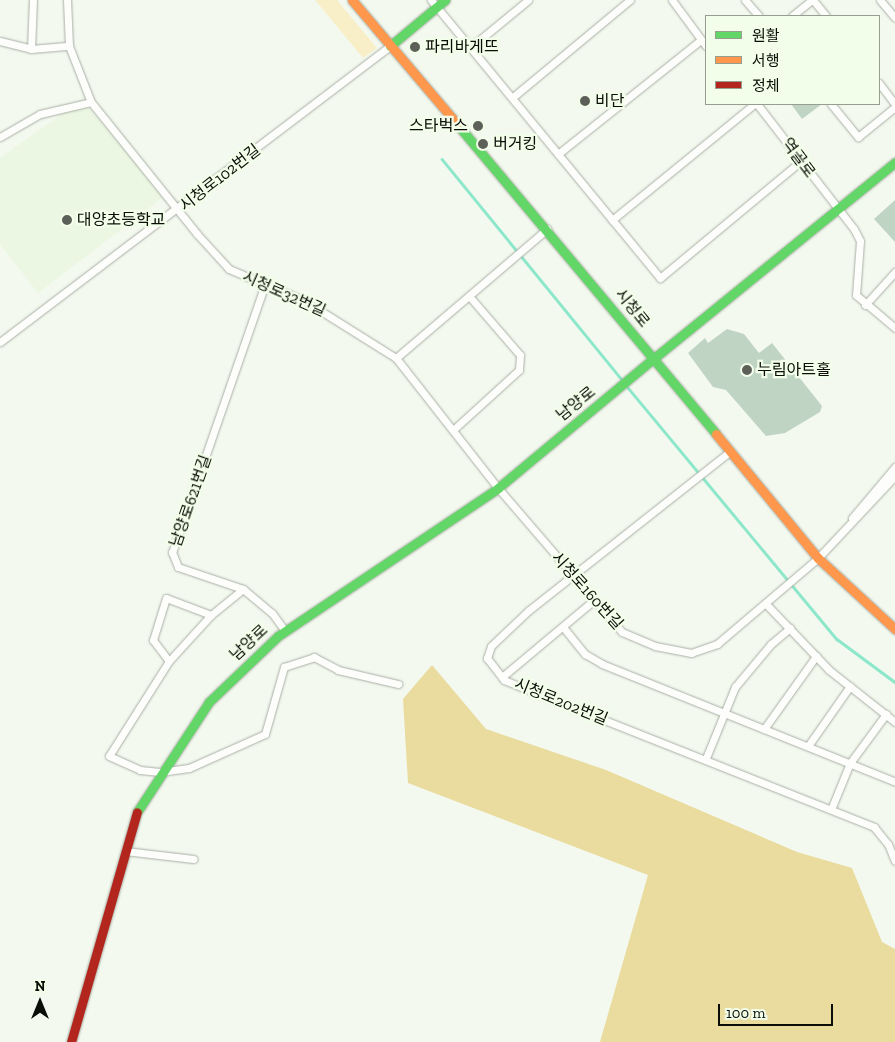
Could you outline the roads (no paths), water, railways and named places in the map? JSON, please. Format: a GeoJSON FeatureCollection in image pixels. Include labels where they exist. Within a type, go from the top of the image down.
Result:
{"type":"FeatureCollection","features":[{"type":"Feature","properties":{"kind":"main road","name":"시청로"},"geometry":{"type":"LineString","coordinates":[[352,0],[548,229],[728,453],[818,558],[895,629]]}},
{"type":"Feature","properties":{"kind":"main road"},"geometry":{"type":"LineString","coordinates":[[390,46],[434,3],[445,0]]}},
{"type":"Feature","properties":{"kind":"main road"},"geometry":{"type":"LineString","coordinates":[[653,359],[838,212],[895,162]]}},
{"type":"Feature","properties":{"kind":"main road","name":"남양로"},"geometry":{"type":"LineString","coordinates":[[71,1042],[138,809],[160,772],[209,702],[285,631],[498,488],[653,359]]}},
{"type":"Feature","properties":{"kind":"street"},"geometry":{"type":"LineString","coordinates":[[31,49],[33,0]]}},
{"type":"Feature","properties":{"kind":"street","name":"시청로32번길"},"geometry":{"type":"LineString","coordinates":[[67,0],[69,46],[91,102],[229,269],[264,287],[319,309],[396,358],[498,488]]}},
{"type":"Feature","properties":{"kind":"street"},"geometry":{"type":"LineString","coordinates":[[471,47],[528,0]]}},
{"type":"Feature","properties":{"kind":"street"},"geometry":{"type":"LineString","coordinates":[[513,97],[630,0]]}},
{"type":"Feature","properties":{"kind":"street"},"geometry":{"type":"LineString","coordinates":[[558,154],[704,43],[672,0]]}},
{"type":"Feature","properties":{"kind":"street"},"geometry":{"type":"LineString","coordinates":[[745,0],[758,15]]}},
{"type":"Feature","properties":{"kind":"street"},"geometry":{"type":"LineString","coordinates":[[793,15],[813,0],[825,15]]}},
{"type":"Feature","properties":{"kind":"street"},"geometry":{"type":"LineString","coordinates":[[880,0],[895,18]]}},
{"type":"Feature","properties":{"kind":"street"},"geometry":{"type":"LineString","coordinates":[[434,3],[660,278],[801,161]]}},
{"type":"Feature","properties":{"kind":"street"},"geometry":{"type":"LineString","coordinates":[[0,41],[31,49],[69,46]]}},
{"type":"Feature","properties":{"kind":"street","name":"시청로102번길"},"geometry":{"type":"LineString","coordinates":[[0,342],[179,210],[390,46]]}},
{"type":"Feature","properties":{"kind":"street"},"geometry":{"type":"LineString","coordinates":[[832,105],[858,137],[895,106],[880,84]]}},
{"type":"Feature","properties":{"kind":"street"},"geometry":{"type":"LineString","coordinates":[[0,137],[40,114],[91,102]]}},
{"type":"Feature","properties":{"kind":"street"},"geometry":{"type":"LineString","coordinates":[[612,220],[754,105]]}},
{"type":"Feature","properties":{"kind":"street","name":"역골로"},"geometry":{"type":"LineString","coordinates":[[756,105],[801,161],[860,241],[854,286],[865,305]]}},
{"type":"Feature","properties":{"kind":"street"},"geometry":{"type":"LineString","coordinates":[[396,358],[548,229]]}},
{"type":"Feature","properties":{"kind":"street"},"geometry":{"type":"LineString","coordinates":[[895,272],[865,305],[895,328]]}},
{"type":"Feature","properties":{"kind":"street","name":"남양로621번길"},"geometry":{"type":"LineString","coordinates":[[264,287],[172,552],[178,567],[243,590],[272,613],[285,631]]}},
{"type":"Feature","properties":{"kind":"street"},"geometry":{"type":"LineString","coordinates":[[453,430],[519,370],[520,355],[469,296]]}},
{"type":"Feature","properties":{"kind":"street","name":"시청로202번길"},"geometry":{"type":"LineString","coordinates":[[728,453],[685,485],[573,577],[529,610],[491,646],[487,658],[502,677],[565,706],[706,758],[832,808],[874,827],[888,844],[895,861]]}},
{"type":"Feature","properties":{"kind":"street"},"geometry":{"type":"LineString","coordinates":[[818,558],[895,466]]}},
{"type":"Feature","properties":{"kind":"street"},"geometry":{"type":"LineString","coordinates":[[818,558],[895,476]]}},
{"type":"Feature","properties":{"kind":"street","name":"시청로160번길"},"geometry":{"type":"LineString","coordinates":[[498,488],[622,632],[655,646],[691,653],[717,644],[766,604],[779,589],[818,558]]}},
{"type":"Feature","properties":{"kind":"street"},"geometry":{"type":"LineString","coordinates":[[243,590],[211,615],[169,661],[109,756],[140,770],[160,772],[189,768],[265,734],[284,667],[314,656],[338,670],[398,684]]}},
{"type":"Feature","properties":{"kind":"street"},"geometry":{"type":"LineString","coordinates":[[169,661],[153,640],[166,598],[211,615]]}},
{"type":"Feature","properties":{"kind":"street"},"geometry":{"type":"LineString","coordinates":[[502,677],[594,600]]}},
{"type":"Feature","properties":{"kind":"street"},"geometry":{"type":"LineString","coordinates":[[766,604],[816,656],[895,722]]}},
{"type":"Feature","properties":{"kind":"street"},"geometry":{"type":"LineString","coordinates":[[563,627],[585,654],[602,664],[895,782]]}},
{"type":"Feature","properties":{"kind":"street"},"geometry":{"type":"LineString","coordinates":[[706,758],[735,687],[771,644],[790,628]]}},
{"type":"Feature","properties":{"kind":"street"},"geometry":{"type":"LineString","coordinates":[[764,729],[816,656]]}},
{"type":"Feature","properties":{"kind":"street"},"geometry":{"type":"LineString","coordinates":[[808,746],[850,686]]}},
{"type":"Feature","properties":{"kind":"street"},"geometry":{"type":"LineString","coordinates":[[832,808],[850,763],[886,714]]}},
{"type":"Feature","properties":{"kind":"street"},"geometry":{"type":"LineString","coordinates":[[125,851],[194,859]]}},
{"type":"Feature","properties":{"kind":"waterway"},"geometry":{"type":"LineString","coordinates":[[442,159],[622,380]]}},
{"type":"Feature","properties":{"kind":"waterway"},"geometry":{"type":"LineString","coordinates":[[625,384],[837,639],[895,682]]}},
{"type":"Feature","properties":{"kind":"place","name":"파리바게뜨"},"geometry":{"type":"Point","coordinates":[415,47]}},
{"type":"Feature","properties":{"kind":"place","name":"비단"},"geometry":{"type":"Point","coordinates":[585,101]}},
{"type":"Feature","properties":{"kind":"place","name":"스타벅스"},"geometry":{"type":"Point","coordinates":[478,126]}},
{"type":"Feature","properties":{"kind":"place","name":"버거킹"},"geometry":{"type":"Point","coordinates":[483,144]}},
{"type":"Feature","properties":{"kind":"place","name":"대양초등학교"},"geometry":{"type":"Point","coordinates":[67,220]}},
{"type":"Feature","properties":{"kind":"place","name":"누림아트홀"},"geometry":{"type":"Point","coordinates":[747,370]}}]}
